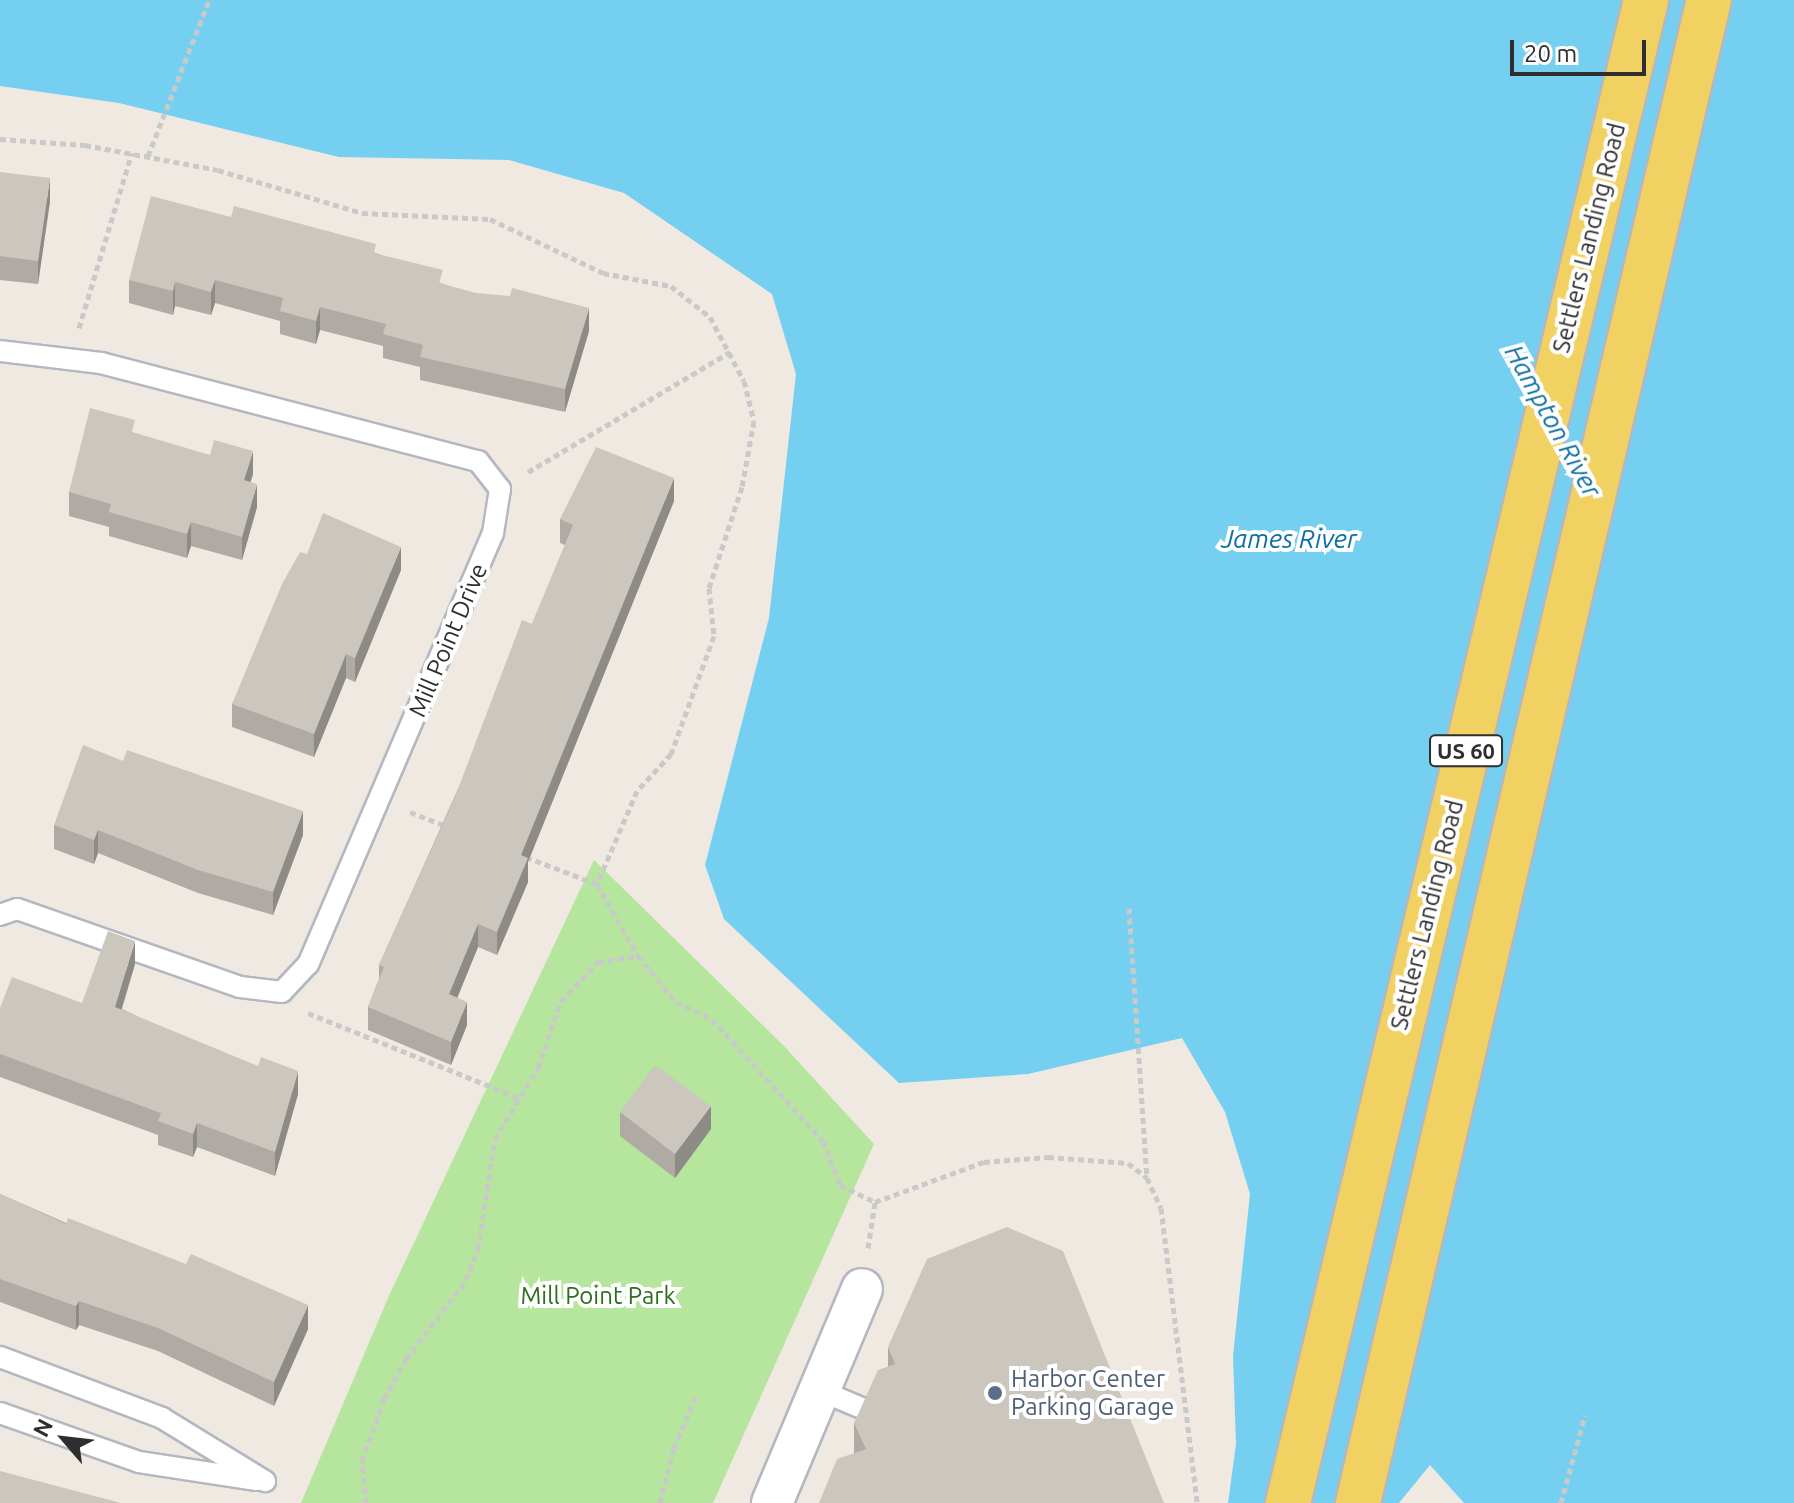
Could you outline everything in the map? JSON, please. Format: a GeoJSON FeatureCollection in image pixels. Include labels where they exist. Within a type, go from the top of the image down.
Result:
{"type":"FeatureCollection","features":[{"type":"Feature","properties":{"kind":"main road","name":"Settlers Landing Road"},"geometry":{"type":"LineString","coordinates":[[1288,1503],[1646,0]]}},
{"type":"Feature","properties":{"kind":"main road","name":"US 60"},"geometry":{"type":"LineString","coordinates":[[1358,1503],[1709,0]]}},
{"type":"Feature","properties":{"kind":"street"},"geometry":{"type":"LineString","coordinates":[[772,1503],[862,1289]]}},
{"type":"Feature","properties":{"kind":"lane"},"geometry":{"type":"LineString","coordinates":[[0,351],[101,363],[478,461],[500,489]]}},
{"type":"Feature","properties":{"kind":"lane","name":"Mill Point Drive"},"geometry":{"type":"LineString","coordinates":[[282,992],[308,964],[493,533],[500,489]]}},
{"type":"Feature","properties":{"kind":"lane"},"geometry":{"type":"LineString","coordinates":[[0,915],[17,909],[240,987],[282,992]]}},
{"type":"Feature","properties":{"kind":"lane"},"geometry":{"type":"LineString","coordinates":[[0,1357],[162,1418],[265,1481],[139,1462],[0,1413]]}},
{"type":"Feature","properties":{"kind":"lane"},"geometry":{"type":"LineString","coordinates":[[819,1390],[883,1417]]}},
{"type":"Feature","properties":{"kind":"path"},"geometry":{"type":"LineString","coordinates":[[148,156],[209,0]]}},
{"type":"Feature","properties":{"kind":"path"},"geometry":{"type":"LineString","coordinates":[[0,139],[132,153],[218,170],[362,213],[490,219],[603,273],[671,286],[710,317],[730,352],[754,421],[742,487],[709,588],[714,636],[671,754],[637,791],[597,884]]}},
{"type":"Feature","properties":{"kind":"path"},"geometry":{"type":"LineString","coordinates":[[69,359],[132,153]]}},
{"type":"Feature","properties":{"kind":"path"},"geometry":{"type":"LineString","coordinates":[[500,489],[730,352]]}},
{"type":"Feature","properties":{"kind":"path"},"geometry":{"type":"LineString","coordinates":[[379,800],[452,828]]}},
{"type":"Feature","properties":{"kind":"path"},"geometry":{"type":"LineString","coordinates":[[510,851],[597,884],[638,956],[676,1002],[712,1019],[772,1081],[823,1141],[840,1185],[875,1202],[984,1162],[1099,1157],[1128,1163],[1147,1178]]}},
{"type":"Feature","properties":{"kind":"path"},"geometry":{"type":"LineString","coordinates":[[1129,908],[1147,1178],[1161,1208],[1197,1503]]}},
{"type":"Feature","properties":{"kind":"path"},"geometry":{"type":"LineString","coordinates":[[366,1503],[362,1461],[384,1399],[406,1359],[466,1280],[478,1249],[495,1139],[538,1068],[561,1001],[576,980],[598,962],[638,956]]}},
{"type":"Feature","properties":{"kind":"path"},"geometry":{"type":"LineString","coordinates":[[282,992],[315,1018],[518,1097]]}},
{"type":"Feature","properties":{"kind":"path"},"geometry":{"type":"LineString","coordinates":[[660,1503],[674,1448],[696,1396]]}},
{"type":"Feature","properties":{"kind":"path"},"geometry":{"type":"LineString","coordinates":[[1561,1503],[1585,1415]]}},
{"type":"Feature","properties":{"kind":"green space","name":"Mill Point Park"},"geometry":{"type":"Polygon","coordinates":[[[594,860],[783,1045],[874,1144],[713,1503],[301,1503],[388,1298],[594,860]]]}},
{"type":"Feature","properties":{"kind":"water","name":"James River"},"geometry":{"type":"Polygon","coordinates":[[[0,0],[1794,0],[1794,1503],[1464,1503],[1430,1465],[1399,1503],[1228,1503],[1236,1444],[1233,1356],[1250,1194],[1225,1112],[1182,1038],[1028,1074],[899,1083],[724,919],[705,865],[769,618],[796,374],[772,294],[624,193],[509,160],[339,157],[119,103],[0,86],[0,0]]]}},
{"type":"Feature","properties":{"kind":"building"},"geometry":{"type":"Polygon","coordinates":[[[0,172],[50,178],[38,261],[0,256],[0,172]]]}},
{"type":"Feature","properties":{"kind":"building"},"geometry":{"type":"Polygon","coordinates":[[[151,196],[231,217],[234,206],[376,244],[374,253],[443,270],[439,283],[476,293],[510,296],[512,288],[589,308],[565,389],[420,357],[423,345],[383,334],[386,324],[320,307],[316,321],[280,311],[283,298],[215,280],[211,292],[175,282],[173,291],[129,280],[151,196]]]}},
{"type":"Feature","properties":{"kind":"building"},"geometry":{"type":"Polygon","coordinates":[[[90,408],[135,420],[132,432],[210,455],[214,440],[253,451],[244,480],[257,484],[242,537],[191,522],[187,534],[109,512],[111,504],[69,492],[90,408]]]}},
{"type":"Feature","properties":{"kind":"building"},"geometry":{"type":"Polygon","coordinates":[[[596,447],[674,478],[521,855],[528,858],[497,932],[478,924],[449,994],[467,1002],[451,1042],[368,1007],[384,967],[379,965],[455,797],[522,620],[532,624],[573,525],[560,519],[596,447]]]}},
{"type":"Feature","properties":{"kind":"building"},"geometry":{"type":"Polygon","coordinates":[[[323,513],[401,547],[355,658],[346,654],[314,734],[232,704],[282,584],[300,552],[307,554],[323,513]]]}},
{"type":"Feature","properties":{"kind":"building"},"geometry":{"type":"Polygon","coordinates":[[[83,745],[123,761],[127,750],[303,811],[273,892],[198,870],[98,830],[94,840],[54,825],[83,745]]]}},
{"type":"Feature","properties":{"kind":"building"},"geometry":{"type":"Polygon","coordinates":[[[108,931],[135,941],[115,1007],[258,1066],[261,1057],[298,1071],[275,1152],[197,1123],[193,1134],[158,1121],[161,1113],[0,1054],[0,1008],[12,977],[82,1003],[108,931]]]}},
{"type":"Feature","properties":{"kind":"building"},"geometry":{"type":"Polygon","coordinates":[[[655,1065],[711,1106],[675,1154],[620,1112],[655,1065]]]}},
{"type":"Feature","properties":{"kind":"building"},"geometry":{"type":"Polygon","coordinates":[[[0,1194],[66,1224],[68,1218],[186,1264],[191,1254],[308,1305],[274,1382],[158,1328],[79,1301],[76,1306],[0,1279],[0,1194]]]}},
{"type":"Feature","properties":{"kind":"building","name":"Harbor Center Parking Garage"},"geometry":{"type":"Polygon","coordinates":[[[1007,1227],[1063,1251],[1164,1503],[819,1503],[837,1459],[866,1449],[854,1423],[878,1370],[895,1364],[888,1347],[927,1259],[1007,1227]]]}},
{"type":"Feature","properties":{"kind":"building"},"geometry":{"type":"Polygon","coordinates":[[[0,1471],[121,1503],[0,1503],[0,1471]]]}},
{"type":"Feature","properties":{"kind":"place","name":"Harbor Center Parking Garage"},"geometry":{"type":"Point","coordinates":[995,1393]}},
{"type":"Feature","properties":{"kind":"water label","name":"Hampton River"},"geometry":{"type":"Point","coordinates":[1553,421]}}]}
